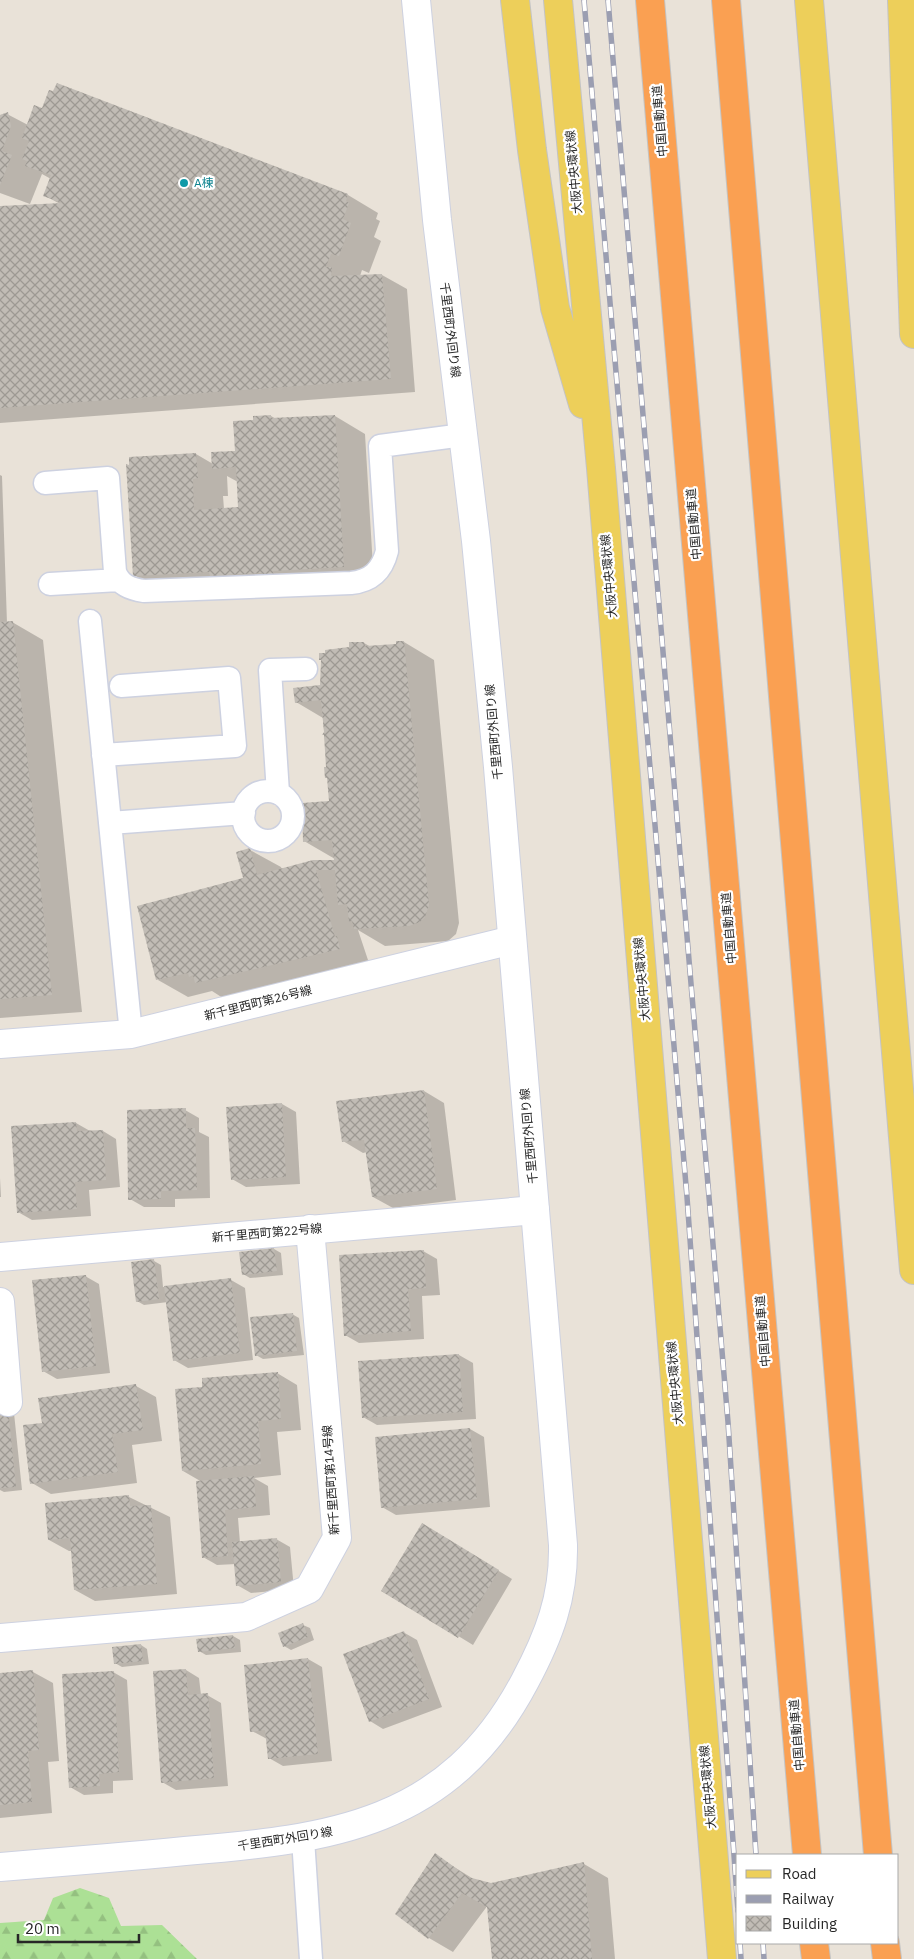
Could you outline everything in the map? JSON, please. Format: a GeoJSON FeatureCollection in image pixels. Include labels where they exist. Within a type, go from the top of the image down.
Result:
{"type":"FeatureCollection","features":[{"type":"Feature","properties":{"kind":"highway","name":"中国自動車道"},"geometry":{"type":"LineString","coordinates":[[650,0],[807,1854]]}},
{"type":"Feature","properties":{"kind":"highway"},"geometry":{"type":"LineString","coordinates":[[726,0],[878,1854]]}},
{"type":"Feature","properties":{"kind":"highway"},"geometry":{"type":"LineString","coordinates":[[814,1944],[816,1959]]}},
{"type":"Feature","properties":{"kind":"highway"},"geometry":{"type":"LineString","coordinates":[[885,1944],[887,1959]]}},
{"type":"Feature","properties":{"kind":"main road"},"geometry":{"type":"LineString","coordinates":[[515,0],[532,150],[555,308],[601,468]]}},
{"type":"Feature","properties":{"kind":"main road","name":"大阪中央環状線"},"geometry":{"type":"LineString","coordinates":[[558,0],[601,468],[722,1959]]}},
{"type":"Feature","properties":{"kind":"main road"},"geometry":{"type":"LineString","coordinates":[[809,0],[914,1270]]}},
{"type":"Feature","properties":{"kind":"main road"},"geometry":{"type":"LineString","coordinates":[[902,0],[914,334]]}},
{"type":"Feature","properties":{"kind":"street","name":"千里西町外回り線"},"geometry":{"type":"LineString","coordinates":[[0,1867],[303,1839],[351,1827],[396,1810],[434,1788],[453,1774],[488,1737],[507,1712],[532,1668],[557,1607],[561,1589],[563,1545],[512,940],[476,541],[437,220],[416,0]]}},
{"type":"Feature","properties":{"kind":"street","name":"新千里西町第26号線"},"geometry":{"type":"LineString","coordinates":[[0,1044],[131,1034],[512,940]]}},
{"type":"Feature","properties":{"kind":"street","name":"新千里西町第22号線"},"geometry":{"type":"LineString","coordinates":[[0,1257],[535,1210]]}},
{"type":"Feature","properties":{"kind":"street","name":"新千里西町第14号線"},"geometry":{"type":"LineString","coordinates":[[0,1638],[246,1617],[308,1589],[337,1538],[310,1229]]}},
{"type":"Feature","properties":{"kind":"street"},"geometry":{"type":"LineString","coordinates":[[0,1302],[8,1402]]}},
{"type":"Feature","properties":{"kind":"lane"},"geometry":{"type":"LineString","coordinates":[[50,584],[118,580],[132,589],[144,591],[336,584],[368,580],[379,570],[387,551],[380,446],[463,435]]}},
{"type":"Feature","properties":{"kind":"lane"},"geometry":{"type":"LineString","coordinates":[[45,483],[108,478],[114,562],[118,580]]}},
{"type":"Feature","properties":{"kind":"lane"},"geometry":{"type":"LineString","coordinates":[[90,621],[131,1034]]}},
{"type":"Feature","properties":{"kind":"lane"},"geometry":{"type":"LineString","coordinates":[[278,793],[270,670],[306,669]]}},
{"type":"Feature","properties":{"kind":"lane"},"geometry":{"type":"LineString","coordinates":[[104,755],[235,746],[229,678],[121,686]]}},
{"type":"Feature","properties":{"kind":"lane"},"geometry":{"type":"LineString","coordinates":[[268,791],[278,793],[290,805],[293,814],[292,823],[288,831],[281,838],[263,841],[248,831],[244,823],[244,813],[246,805],[251,798],[268,791]]}},
{"type":"Feature","properties":{"kind":"lane"},"geometry":{"type":"LineString","coordinates":[[110,823],[244,813]]}},
{"type":"Feature","properties":{"kind":"lane"},"geometry":{"type":"LineString","coordinates":[[303,1839],[311,1959]]}},
{"type":"Feature","properties":{"kind":"green space"},"geometry":{"type":"Polygon","coordinates":[[[80,1888],[109,1898],[121,1926],[162,1925],[197,1959],[0,1959],[0,1923],[44,1920],[53,1898],[80,1888]]]}},
{"type":"Feature","properties":{"kind":"building"},"geometry":{"type":"Polygon","coordinates":[[[57,83],[348,194],[346,201],[349,203],[343,219],[351,223],[339,256],[331,254],[326,267],[332,267],[331,276],[382,274],[391,379],[0,408],[0,206],[62,203],[43,196],[51,175],[25,166],[27,161],[22,159],[29,141],[22,138],[34,105],[42,108],[49,90],[53,91],[57,83]]]}},
{"type":"Feature","properties":{"kind":"building"},"geometry":{"type":"Polygon","coordinates":[[[8,112],[11,126],[2,151],[12,155],[0,185],[0,115],[8,112]]]}},
{"type":"Feature","properties":{"kind":"building"},"geometry":{"type":"Polygon","coordinates":[[[271,415],[271,418],[335,415],[344,567],[273,571],[274,576],[262,577],[262,573],[210,576],[209,572],[133,576],[126,464],[129,465],[129,457],[196,453],[198,478],[193,479],[194,510],[238,507],[236,467],[212,469],[211,452],[235,451],[233,421],[253,420],[253,416],[271,415]]]}},
{"type":"Feature","properties":{"kind":"building"},"geometry":{"type":"Polygon","coordinates":[[[13,621],[52,995],[0,999],[0,622],[13,621]]]}},
{"type":"Feature","properties":{"kind":"building"},"geometry":{"type":"Polygon","coordinates":[[[396,641],[404,641],[429,905],[425,917],[420,922],[409,926],[354,929],[352,921],[349,922],[347,904],[338,905],[335,870],[316,870],[340,949],[195,983],[193,975],[189,977],[188,973],[156,980],[137,906],[243,878],[236,852],[250,848],[257,875],[313,860],[334,860],[332,840],[303,842],[302,803],[329,801],[324,767],[326,767],[324,735],[322,735],[324,732],[321,700],[295,703],[293,688],[320,685],[321,660],[319,660],[319,653],[325,653],[325,650],[349,647],[349,642],[364,642],[365,646],[396,644],[396,641]]]}},
{"type":"Feature","properties":{"kind":"building"},"geometry":{"type":"Polygon","coordinates":[[[424,1090],[437,1189],[372,1197],[364,1140],[342,1142],[336,1101],[424,1090]]]}},
{"type":"Feature","properties":{"kind":"building"},"geometry":{"type":"Polygon","coordinates":[[[282,1103],[286,1177],[231,1180],[226,1107],[282,1103]]]}},
{"type":"Feature","properties":{"kind":"building"},"geometry":{"type":"Polygon","coordinates":[[[186,1108],[186,1128],[195,1128],[197,1190],[161,1191],[161,1199],[128,1200],[127,1110],[186,1108]]]}},
{"type":"Feature","properties":{"kind":"building"},"geometry":{"type":"Polygon","coordinates":[[[76,1122],[77,1131],[103,1130],[106,1180],[75,1182],[77,1209],[17,1213],[11,1126],[76,1122]]]}},
{"type":"Feature","properties":{"kind":"building"},"geometry":{"type":"Polygon","coordinates":[[[274,1248],[277,1271],[242,1275],[239,1252],[274,1248]]]}},
{"type":"Feature","properties":{"kind":"building"},"geometry":{"type":"Polygon","coordinates":[[[424,1250],[426,1288],[408,1289],[411,1331],[344,1336],[339,1255],[424,1250]]]}},
{"type":"Feature","properties":{"kind":"building"},"geometry":{"type":"Polygon","coordinates":[[[154,1259],[159,1299],[136,1302],[131,1262],[154,1259]]]}},
{"type":"Feature","properties":{"kind":"building"},"geometry":{"type":"Polygon","coordinates":[[[86,1275],[96,1366],[42,1372],[32,1280],[86,1275]]]}},
{"type":"Feature","properties":{"kind":"building"},"geometry":{"type":"Polygon","coordinates":[[[231,1278],[240,1353],[173,1361],[164,1286],[231,1278]]]}},
{"type":"Feature","properties":{"kind":"building"},"geometry":{"type":"Polygon","coordinates":[[[293,1313],[297,1351],[255,1356],[250,1317],[293,1313]]]}},
{"type":"Feature","properties":{"kind":"building"},"geometry":{"type":"Polygon","coordinates":[[[459,1354],[463,1412],[362,1418],[358,1361],[459,1354]]]}},
{"type":"Feature","properties":{"kind":"building"},"geometry":{"type":"Polygon","coordinates":[[[278,1372],[281,1419],[258,1421],[261,1464],[182,1471],[175,1389],[202,1387],[202,1378],[278,1372]]]}},
{"type":"Feature","properties":{"kind":"building"},"geometry":{"type":"Polygon","coordinates":[[[136,1384],[143,1430],[112,1434],[118,1472],[30,1484],[23,1425],[42,1423],[38,1398],[136,1384]]]}},
{"type":"Feature","properties":{"kind":"building"},"geometry":{"type":"Polygon","coordinates":[[[8,1408],[16,1487],[0,1488],[0,1409],[8,1408]]]}},
{"type":"Feature","properties":{"kind":"building"},"geometry":{"type":"Polygon","coordinates":[[[470,1428],[477,1499],[381,1508],[375,1437],[470,1428]]]}},
{"type":"Feature","properties":{"kind":"building"},"geometry":{"type":"Polygon","coordinates":[[[254,1476],[256,1507],[225,1510],[228,1556],[202,1558],[196,1481],[254,1476]]]}},
{"type":"Feature","properties":{"kind":"building"},"geometry":{"type":"Polygon","coordinates":[[[129,1495],[130,1506],[151,1505],[157,1584],[74,1590],[70,1538],[48,1540],[45,1503],[129,1495]]]}},
{"type":"Feature","properties":{"kind":"building"},"geometry":{"type":"Polygon","coordinates":[[[422,1523],[499,1570],[458,1638],[381,1591],[422,1523]]]}},
{"type":"Feature","properties":{"kind":"building"},"geometry":{"type":"Polygon","coordinates":[[[277,1538],[281,1582],[236,1586],[232,1542],[277,1538]]]}},
{"type":"Feature","properties":{"kind":"building"},"geometry":{"type":"Polygon","coordinates":[[[303,1623],[308,1637],[283,1647],[278,1633],[303,1623]]]}},
{"type":"Feature","properties":{"kind":"building"},"geometry":{"type":"Polygon","coordinates":[[[404,1631],[429,1699],[369,1722],[343,1654],[404,1631]]]}},
{"type":"Feature","properties":{"kind":"building"},"geometry":{"type":"Polygon","coordinates":[[[233,1635],[235,1648],[198,1652],[196,1639],[233,1635]]]}},
{"type":"Feature","properties":{"kind":"building"},"geometry":{"type":"Polygon","coordinates":[[[141,1644],[143,1661],[114,1664],[112,1647],[141,1644]]]}},
{"type":"Feature","properties":{"kind":"building"},"geometry":{"type":"Polygon","coordinates":[[[308,1658],[318,1754],[268,1759],[265,1730],[250,1732],[244,1665],[308,1658]]]}},
{"type":"Feature","properties":{"kind":"building"},"geometry":{"type":"Polygon","coordinates":[[[186,1669],[188,1695],[208,1693],[214,1778],[161,1783],[153,1671],[186,1669]]]}},
{"type":"Feature","properties":{"kind":"building"},"geometry":{"type":"Polygon","coordinates":[[[33,1670],[39,1750],[28,1751],[32,1802],[0,1805],[0,1673],[33,1670]]]}},
{"type":"Feature","properties":{"kind":"building"},"geometry":{"type":"Polygon","coordinates":[[[114,1671],[119,1772],[99,1774],[100,1786],[69,1788],[62,1674],[114,1671]]]}},
{"type":"Feature","properties":{"kind":"building"},"geometry":{"type":"Polygon","coordinates":[[[435,1853],[468,1877],[491,1883],[584,1862],[592,1959],[492,1959],[487,1907],[462,1893],[428,1939],[395,1914],[435,1853]]]}},
{"type":"Feature","properties":{"kind":"railway"},"geometry":{"type":"LineString","coordinates":[[584,0],[687,1197],[736,1883]]}},
{"type":"Feature","properties":{"kind":"railway"},"geometry":{"type":"LineString","coordinates":[[608,0],[728,1422],[756,1854]]}},
{"type":"Feature","properties":{"kind":"railway"},"geometry":{"type":"LineString","coordinates":[[740,1944],[741,1959]]}},
{"type":"Feature","properties":{"kind":"railway"},"geometry":{"type":"LineString","coordinates":[[763,1944],[764,1959]]}},
{"type":"Feature","properties":{"kind":"place","name":"A棟"},"geometry":{"type":"Point","coordinates":[184,183]}}]}
